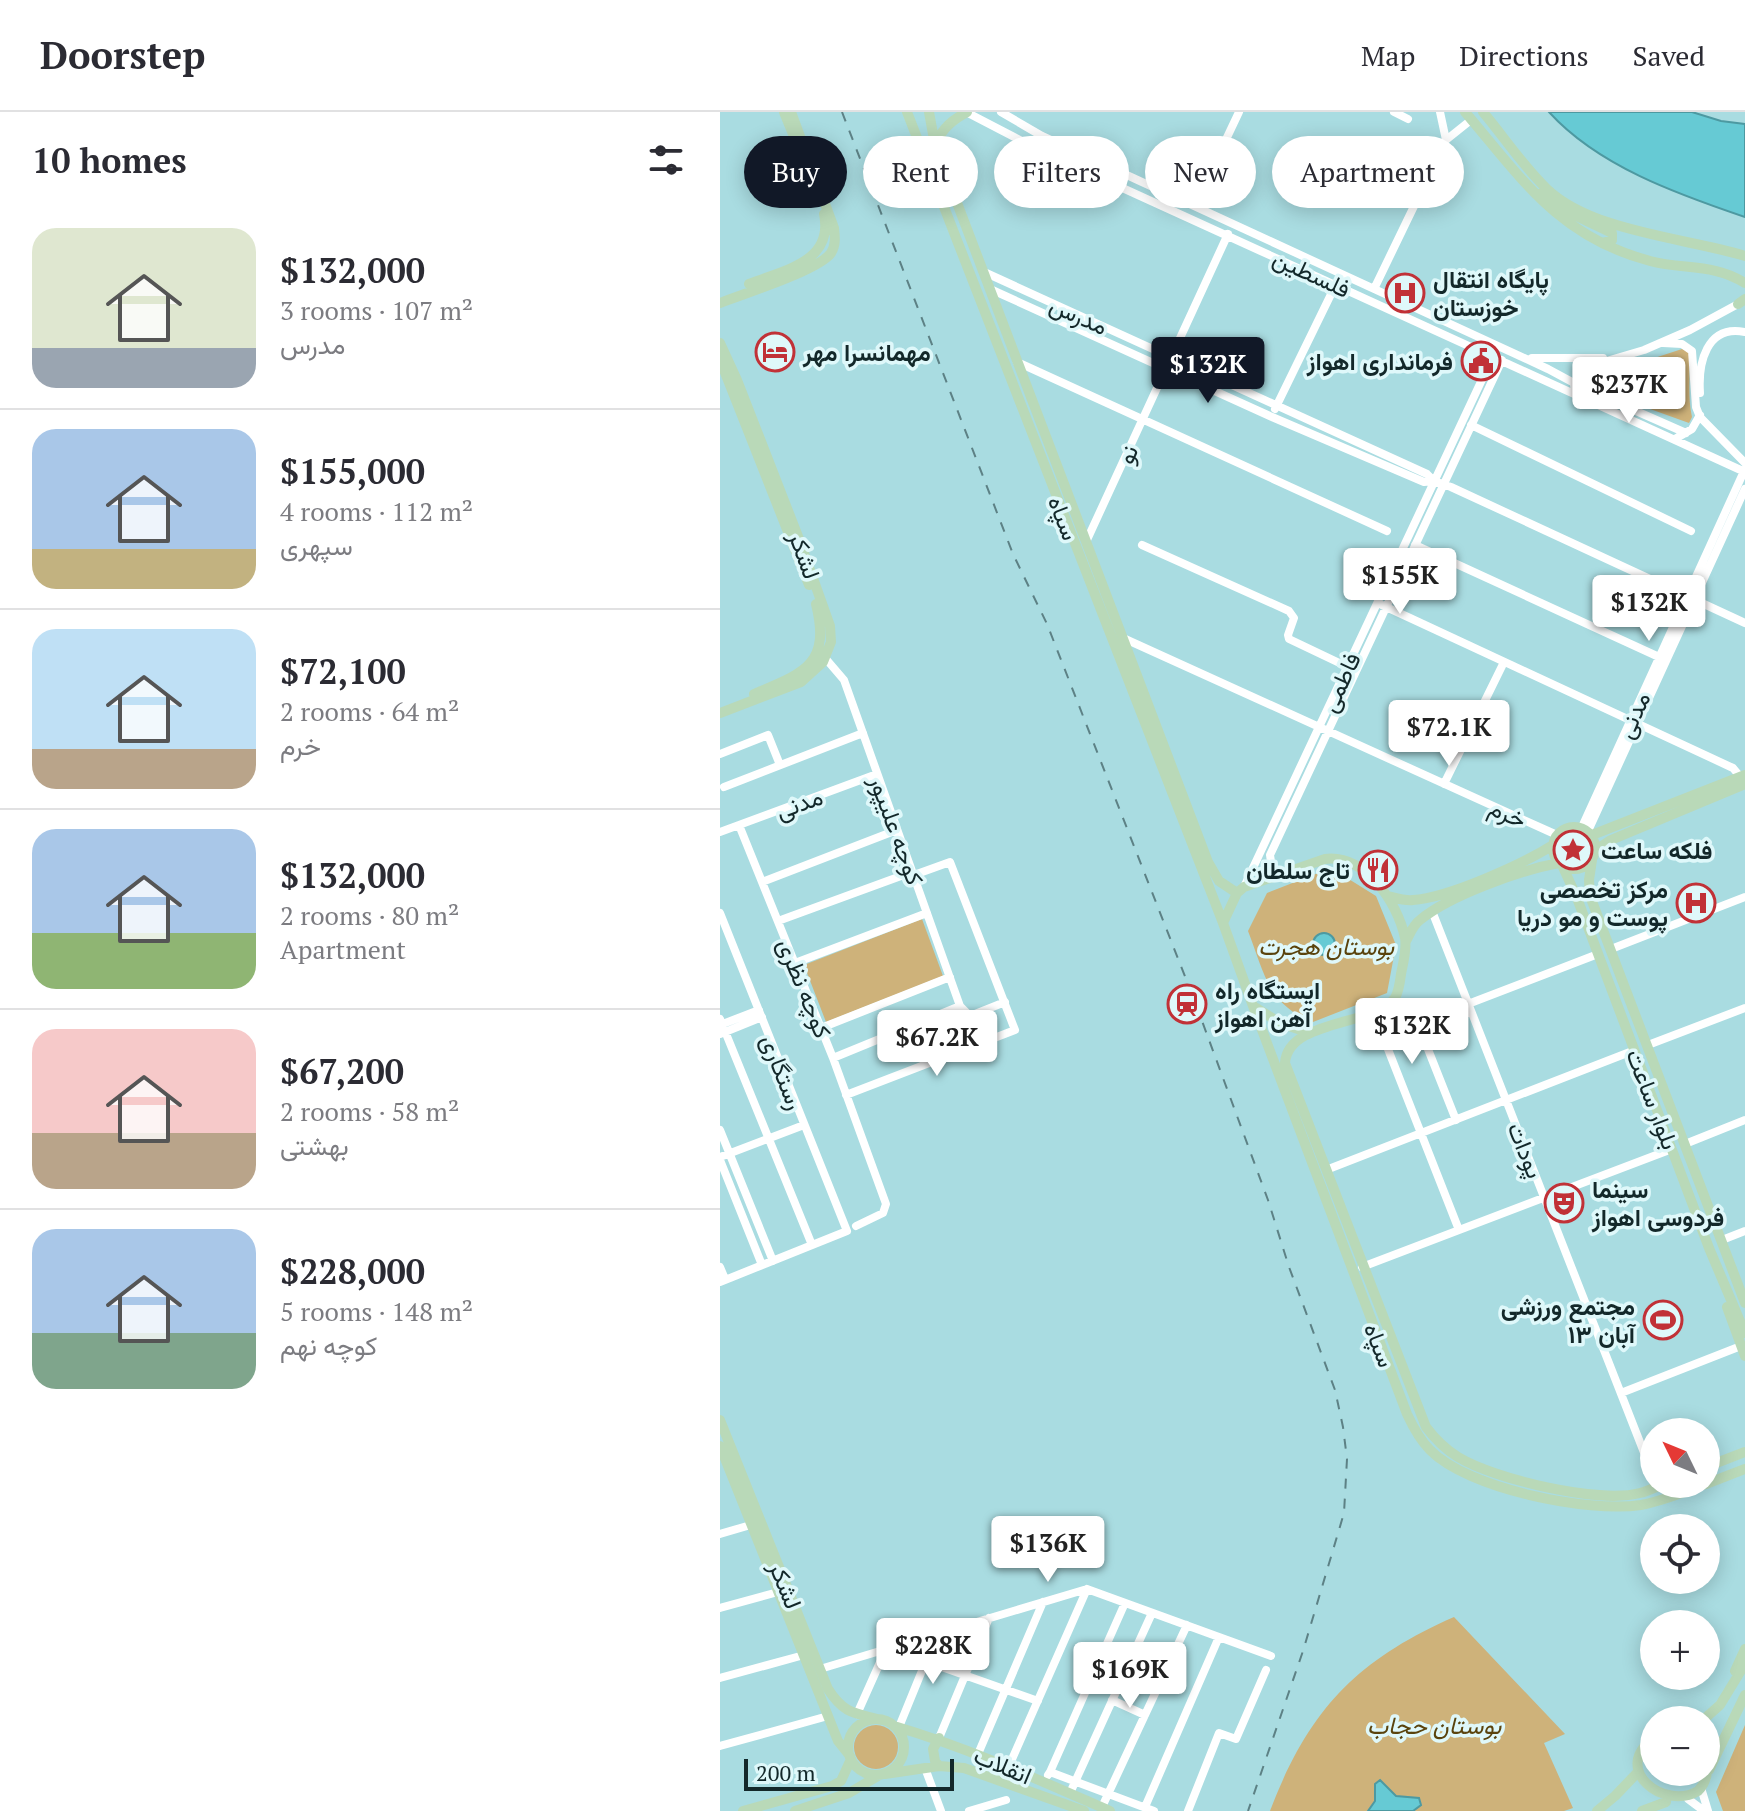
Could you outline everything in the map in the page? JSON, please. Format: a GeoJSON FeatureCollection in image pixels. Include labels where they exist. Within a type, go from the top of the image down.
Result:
{"type":"FeatureCollection","features":[{"type":"Feature","properties":{"kind":"main road"},"geometry":{"type":"LineString","coordinates":[[720,297],[806,261],[821,247],[827,230],[822,208],[784,112]]}},
{"type":"Feature","properties":{"kind":"main road"},"geometry":{"type":"LineString","coordinates":[[720,303],[824,260],[835,242],[831,217],[791,112]]}},
{"type":"Feature","properties":{"kind":"main road","name":"سپاه"},"geometry":{"type":"LineString","coordinates":[[907,112],[1197,864],[1223,923]]}},
{"type":"Feature","properties":{"kind":"main road","name":"سپاه"},"geometry":{"type":"LineString","coordinates":[[929,112],[933,136]]}},
{"type":"Feature","properties":{"kind":"main road"},"geometry":{"type":"LineString","coordinates":[[940,136],[953,119],[967,112]]}},
{"type":"Feature","properties":{"kind":"main road"},"geometry":{"type":"LineString","coordinates":[[1483,112],[1548,190]]}},
{"type":"Feature","properties":{"kind":"main road"},"geometry":{"type":"LineString","coordinates":[[1470,115],[1536,186],[1566,211],[1612,233],[1612,240],[1603,243]]}},
{"type":"Feature","properties":{"kind":"main road"},"geometry":{"type":"LineString","coordinates":[[1470,115],[1551,210],[1571,226],[1603,243],[1650,261],[1729,273],[1745,283]]}},
{"type":"Feature","properties":{"kind":"main road"},"geometry":{"type":"LineString","coordinates":[[1536,186],[1582,210],[1663,238],[1745,256]]}},
{"type":"Feature","properties":{"kind":"main road","name":"سپاه"},"geometry":{"type":"LineString","coordinates":[[959,208],[1213,873],[1240,890]]}},
{"type":"Feature","properties":{"kind":"main road"},"geometry":{"type":"LineString","coordinates":[[1582,210],[1595,224]]}},
{"type":"Feature","properties":{"kind":"main road","name":"لشکر"},"geometry":{"type":"LineString","coordinates":[[720,343],[818,590],[830,626],[831,642],[826,659],[801,682],[720,710]]}},
{"type":"Feature","properties":{"kind":"main road","name":"لشکر"},"geometry":{"type":"LineString","coordinates":[[720,360],[815,600],[822,627],[819,651],[809,667],[788,680],[720,710]]}},
{"type":"Feature","properties":{"kind":"main road"},"geometry":{"type":"LineString","coordinates":[[1388,896],[1410,901],[1437,896],[1533,858],[1568,827],[1588,831],[1744,781]]}},
{"type":"Feature","properties":{"kind":"main road"},"geometry":{"type":"LineString","coordinates":[[1555,840],[1555,856],[1561,864],[1568,868],[1581,868],[1611,840],[1744,781]]}},
{"type":"Feature","properties":{"kind":"main road"},"geometry":{"type":"LineString","coordinates":[[1588,831],[1594,855]]}},
{"type":"Feature","properties":{"kind":"main road","name":"بلوار ساعت"},"geometry":{"type":"LineString","coordinates":[[1594,855],[1589,880],[1590,896],[1745,1303]]}},
{"type":"Feature","properties":{"kind":"main road"},"geometry":{"type":"LineString","coordinates":[[1406,941],[1388,896],[1374,880],[1337,858],[1240,890],[1223,923],[1253,1006],[1280,1023],[1310,1033],[1387,1005],[1398,992],[1406,941],[1416,922],[1432,911],[1535,867],[1561,864]]}},
{"type":"Feature","properties":{"kind":"main road","name":"بلوار ساعت"},"geometry":{"type":"LineString","coordinates":[[1561,864],[1709,1248],[1745,1333]]}},
{"type":"Feature","properties":{"kind":"main road","name":"سپاه"},"geometry":{"type":"LineString","coordinates":[[1253,1006],[1320,1173],[1407,1414],[1430,1451],[1452,1467],[1478,1479],[1540,1496],[1606,1506],[1641,1505],[1665,1498]]}},
{"type":"Feature","properties":{"kind":"main road","name":"سپاه"},"geometry":{"type":"LineString","coordinates":[[1310,1033],[1291,1045],[1286,1052],[1285,1063],[1320,1173],[1362,1267],[1417,1409],[1438,1443],[1458,1457],[1514,1479],[1567,1490],[1617,1495],[1640,1493]]}},
{"type":"Feature","properties":{"kind":"main road"},"geometry":{"type":"LineString","coordinates":[[1722,1240],[1745,1293]]}},
{"type":"Feature","properties":{"kind":"main road"},"geometry":{"type":"LineString","coordinates":[[1709,1248],[1743,1351]]}},
{"type":"Feature","properties":{"kind":"main road","name":"لشکر"},"geometry":{"type":"LineString","coordinates":[[720,1420],[778,1592],[838,1741],[851,1758]]}},
{"type":"Feature","properties":{"kind":"main road"},"geometry":{"type":"LineString","coordinates":[[1720,1462],[1745,1452]]}},
{"type":"Feature","properties":{"kind":"main road","name":"لشکر"},"geometry":{"type":"LineString","coordinates":[[721,1453],[838,1705],[849,1712],[882,1720]]}},
{"type":"Feature","properties":{"kind":"main road","name":"سپاه"},"geometry":{"type":"LineString","coordinates":[[1720,1479],[1745,1469]]}},
{"type":"Feature","properties":{"kind":"main road"},"geometry":{"type":"LineString","coordinates":[[1720,1705],[1745,1649]]}},
{"type":"Feature","properties":{"kind":"main road"},"geometry":{"type":"LineString","coordinates":[[1720,1705],[1745,1664]]}},
{"type":"Feature","properties":{"kind":"main road"},"geometry":{"type":"LineString","coordinates":[[1720,1746],[1745,1695]]}},
{"type":"Feature","properties":{"kind":"main road"},"geometry":{"type":"LineString","coordinates":[[743,1811],[832,1786],[841,1781],[851,1758],[849,1742],[855,1729],[867,1721],[882,1720],[897,1726],[903,1738],[904,1753],[897,1766],[883,1774],[864,1772],[851,1758]]}},
{"type":"Feature","properties":{"kind":"main road","name":"انقلاب"},"geometry":{"type":"LineString","coordinates":[[897,1726],[1047,1777],[1070,1793],[1106,1809]]}},
{"type":"Feature","properties":{"kind":"main road"},"geometry":{"type":"LineString","coordinates":[[939,1738],[933,1749],[939,1766]]}},
{"type":"Feature","properties":{"kind":"main road"},"geometry":{"type":"LineString","coordinates":[[1597,1811],[1638,1772],[1640,1762]]}},
{"type":"Feature","properties":{"kind":"main road","name":"انقلاب"},"geometry":{"type":"LineString","coordinates":[[795,1811],[822,1807],[883,1774],[939,1766],[964,1768],[1084,1811]]}},
{"type":"Feature","properties":{"kind":"main road"},"geometry":{"type":"LineString","coordinates":[[1638,1772],[1647,1792],[1666,1802],[1692,1805],[1701,1788]]}},
{"type":"Feature","properties":{"kind":"main road"},"geometry":{"type":"LineString","coordinates":[[1642,1811],[1666,1802]]}},
{"type":"Feature","properties":{"kind":"street","name":"فلسطین"},"geometry":{"type":"LineString","coordinates":[[967,112],[1037,149],[1745,469]]}},
{"type":"Feature","properties":{"kind":"street","name":"فلسطین"},"geometry":{"type":"LineString","coordinates":[[1001,112],[1042,136],[1143,181]]}},
{"type":"Feature","properties":{"kind":"street"},"geometry":{"type":"LineString","coordinates":[[1394,112],[1408,119]]}},
{"type":"Feature","properties":{"kind":"street"},"geometry":{"type":"LineString","coordinates":[[1440,112],[1445,136]]}},
{"type":"Feature","properties":{"kind":"street"},"geometry":{"type":"LineString","coordinates":[[1226,136],[1236,113]]}},
{"type":"Feature","properties":{"kind":"street"},"geometry":{"type":"LineString","coordinates":[[1450,136],[1470,115]]}},
{"type":"Feature","properties":{"kind":"street"},"geometry":{"type":"LineString","coordinates":[[1137,193],[1143,181]]}},
{"type":"Feature","properties":{"kind":"street","name":"فلسطین"},"geometry":{"type":"LineString","coordinates":[[1201,208],[1574,383],[1575,394]]}},
{"type":"Feature","properties":{"kind":"street"},"geometry":{"type":"LineString","coordinates":[[1374,289],[1413,208]]}},
{"type":"Feature","properties":{"kind":"street","name":"نو"},"geometry":{"type":"LineString","coordinates":[[1086,542],[1228,234]]}},
{"type":"Feature","properties":{"kind":"street","name":"مدرس"},"geometry":{"type":"LineString","coordinates":[[984,272],[1745,623]]}},
{"type":"Feature","properties":{"kind":"street"},"geometry":{"type":"LineString","coordinates":[[1272,417],[1336,284]]}},
{"type":"Feature","properties":{"kind":"street","name":"مدرس"},"geometry":{"type":"LineString","coordinates":[[990,289],[1272,417],[1424,482],[1438,483]]}},
{"type":"Feature","properties":{"kind":"street"},"geometry":{"type":"LineString","coordinates":[[1593,402],[1585,388],[1584,378],[1593,365],[1658,344],[1741,302]]}},
{"type":"Feature","properties":{"kind":"street"},"geometry":{"type":"LineString","coordinates":[[1675,439],[1686,433],[1700,417],[1701,359],[1708,344],[1720,336],[1745,332]]}},
{"type":"Feature","properties":{"kind":"street"},"geometry":{"type":"LineString","coordinates":[[1658,344],[1682,344],[1692,351],[1696,407],[1700,417],[1745,469]]}},
{"type":"Feature","properties":{"kind":"street","name":"فاطمی"},"geometry":{"type":"LineString","coordinates":[[1382,605],[1415,545],[1438,483],[1471,425],[1498,358],[1498,346]]}},
{"type":"Feature","properties":{"kind":"street"},"geometry":{"type":"LineString","coordinates":[[1517,356],[1551,360],[1615,357]]}},
{"type":"Feature","properties":{"kind":"street","name":"فاطمی"},"geometry":{"type":"LineString","coordinates":[[1240,890],[1323,729],[1498,358]]}},
{"type":"Feature","properties":{"kind":"street"},"geometry":{"type":"LineString","coordinates":[[1017,362],[1387,531]]}},
{"type":"Feature","properties":{"kind":"street"},"geometry":{"type":"LineString","coordinates":[[1585,388],[1686,433]]}},
{"type":"Feature","properties":{"kind":"street"},"geometry":{"type":"LineString","coordinates":[[1471,425],[1691,531]]}},
{"type":"Feature","properties":{"kind":"street","name":"مدنی"},"geometry":{"type":"LineString","coordinates":[[1588,831],[1745,469]]}},
{"type":"Feature","properties":{"kind":"street","name":"مدنی"},"geometry":{"type":"LineString","coordinates":[[1635,723],[1659,657],[1745,489]]}},
{"type":"Feature","properties":{"kind":"street"},"geometry":{"type":"LineString","coordinates":[[1142,545],[1289,611],[1294,618],[1289,639],[1352,669]]}},
{"type":"Feature","properties":{"kind":"street"},"geometry":{"type":"LineString","coordinates":[[1415,545],[1659,657]]}},
{"type":"Feature","properties":{"kind":"street"},"geometry":{"type":"LineString","coordinates":[[1382,605],[1733,768],[1744,781]]}},
{"type":"Feature","properties":{"kind":"street","name":"خرم"},"geometry":{"type":"LineString","coordinates":[[1123,638],[1444,784],[1555,840]]}},
{"type":"Feature","properties":{"kind":"street","name":"کوچه علیپور"},"geometry":{"type":"LineString","coordinates":[[826,659],[844,680],[960,1006]]}},
{"type":"Feature","properties":{"kind":"street"},"geometry":{"type":"LineString","coordinates":[[1444,784],[1504,662]]}},
{"type":"Feature","properties":{"kind":"street","name":"فاطمی"},"geometry":{"type":"LineString","coordinates":[[1279,875],[1272,868],[1270,855],[1323,729]]}},
{"type":"Feature","properties":{"kind":"street"},"geometry":{"type":"LineString","coordinates":[[724,787],[863,733]]}},
{"type":"Feature","properties":{"kind":"street"},"geometry":{"type":"LineString","coordinates":[[720,754],[768,735],[780,765]]}},
{"type":"Feature","properties":{"kind":"street","name":"مدنی"},"geometry":{"type":"LineString","coordinates":[[720,832],[877,774]]}},
{"type":"Feature","properties":{"kind":"street","name":"کوچه نظری"},"geometry":{"type":"LineString","coordinates":[[739,825],[833,1058],[886,1204],[883,1213],[856,1226]]}},
{"type":"Feature","properties":{"kind":"street"},"geometry":{"type":"LineString","coordinates":[[762,882],[897,830]]}},
{"type":"Feature","properties":{"kind":"street"},"geometry":{"type":"LineString","coordinates":[[778,921],[901,876],[914,875],[950,862],[1005,1002],[1015,1030],[846,1095]]}},
{"type":"Feature","properties":{"kind":"street"},"geometry":{"type":"LineString","coordinates":[[1611,949],[1745,897]]}},
{"type":"Feature","properties":{"kind":"street","name":"پودات"},"geometry":{"type":"LineString","coordinates":[[1432,911],[1640,1439]]}},
{"type":"Feature","properties":{"kind":"street","name":"رستگاری"},"geometry":{"type":"LineString","coordinates":[[720,913],[847,1231],[812,1245]]}},
{"type":"Feature","properties":{"kind":"street"},"geometry":{"type":"LineString","coordinates":[[795,963],[927,913]]}},
{"type":"Feature","properties":{"kind":"street"},"geometry":{"type":"LineString","coordinates":[[1405,1035],[1598,954]]}},
{"type":"Feature","properties":{"kind":"street"},"geometry":{"type":"LineString","coordinates":[[821,1028],[950,977]]}},
{"type":"Feature","properties":{"kind":"street"},"geometry":{"type":"LineString","coordinates":[[833,1058],[960,1006],[968,1014],[975,1014],[1005,1002]]}},
{"type":"Feature","properties":{"kind":"street"},"geometry":{"type":"LineString","coordinates":[[1648,1045],[1745,1008]]}},
{"type":"Feature","properties":{"kind":"street"},"geometry":{"type":"LineString","coordinates":[[1373,1011],[1459,1230]]}},
{"type":"Feature","properties":{"kind":"street"},"geometry":{"type":"LineString","coordinates":[[720,1267],[723,1280],[812,1245],[721,1027],[760,1013]]}},
{"type":"Feature","properties":{"kind":"street"},"geometry":{"type":"LineString","coordinates":[[1420,1029],[1456,1120]]}},
{"type":"Feature","properties":{"kind":"street"},"geometry":{"type":"LineString","coordinates":[[1320,1173],[1635,1050]]}},
{"type":"Feature","properties":{"kind":"street"},"geometry":{"type":"LineString","coordinates":[[1685,1144],[1745,1120]]}},
{"type":"Feature","properties":{"kind":"street"},"geometry":{"type":"LineString","coordinates":[[723,1157],[804,1125]]}},
{"type":"Feature","properties":{"kind":"street"},"geometry":{"type":"LineString","coordinates":[[720,1130],[723,1157],[762,1265]]}},
{"type":"Feature","properties":{"kind":"street"},"geometry":{"type":"LineString","coordinates":[[1362,1267],[1672,1149]]}},
{"type":"Feature","properties":{"kind":"street"},"geometry":{"type":"LineString","coordinates":[[723,1157],[773,1261]]}},
{"type":"Feature","properties":{"kind":"street"},"geometry":{"type":"LineString","coordinates":[[1722,1240],[1745,1231]]}},
{"type":"Feature","properties":{"kind":"street"},"geometry":{"type":"LineString","coordinates":[[1621,1393],[1743,1351]]}},
{"type":"Feature","properties":{"kind":"street"},"geometry":{"type":"LineString","coordinates":[[720,1534],[756,1523]]}},
{"type":"Feature","properties":{"kind":"street"},"geometry":{"type":"LineString","coordinates":[[820,1669],[1087,1589],[1271,1656]]}},
{"type":"Feature","properties":{"kind":"street"},"geometry":{"type":"LineString","coordinates":[[1009,1766],[1087,1589]]}},
{"type":"Feature","properties":{"kind":"street"},"geometry":{"type":"LineString","coordinates":[[720,1608],[778,1592]]}},
{"type":"Feature","properties":{"kind":"street"},"geometry":{"type":"LineString","coordinates":[[978,1754],[1043,1602]]}},
{"type":"Feature","properties":{"kind":"street"},"geometry":{"type":"LineString","coordinates":[[1125,1603],[1047,1777],[1075,1781],[1149,1809],[1219,1637]]}},
{"type":"Feature","properties":{"kind":"street"},"geometry":{"type":"LineString","coordinates":[[1070,1793],[1152,1613]]}},
{"type":"Feature","properties":{"kind":"street"},"geometry":{"type":"LineString","coordinates":[[939,1738],[989,1618]]}},
{"type":"Feature","properties":{"kind":"street"},"geometry":{"type":"LineString","coordinates":[[1106,1809],[1109,1793],[1187,1625]]}},
{"type":"Feature","properties":{"kind":"street"},"geometry":{"type":"LineString","coordinates":[[897,1726],[937,1634]]}},
{"type":"Feature","properties":{"kind":"street"},"geometry":{"type":"LineString","coordinates":[[887,1649],[1038,1701]]}},
{"type":"Feature","properties":{"kind":"street"},"geometry":{"type":"LineString","coordinates":[[857,1714],[887,1649]]}},
{"type":"Feature","properties":{"kind":"street"},"geometry":{"type":"LineString","coordinates":[[720,1678],[804,1655]]}},
{"type":"Feature","properties":{"kind":"street"},"geometry":{"type":"LineString","coordinates":[[1188,1811],[1219,1733],[1236,1739],[1266,1670]]}},
{"type":"Feature","properties":{"kind":"street"},"geometry":{"type":"LineString","coordinates":[[1112,1700],[1145,1715]]}},
{"type":"Feature","properties":{"kind":"street"},"geometry":{"type":"LineString","coordinates":[[720,1746],[828,1716]]}},
{"type":"Feature","properties":{"kind":"street"},"geometry":{"type":"LineString","coordinates":[[925,1768],[941,1811]]}},
{"type":"Feature","properties":{"kind":"street"},"geometry":{"type":"LineString","coordinates":[[1701,1788],[1706,1811]]}},
{"type":"Feature","properties":{"kind":"street"},"geometry":{"type":"LineString","coordinates":[[969,1811],[1006,1798],[1009,1811]]}},
{"type":"Feature","properties":{"kind":"street"},"geometry":{"type":"LineString","coordinates":[[1692,1805],[1706,1811]]}},
{"type":"Feature","properties":{"kind":"green space"},"geometry":{"type":"Polygon","coordinates":[[[1682,349],[1689,352],[1692,417],[1689,423],[1614,396],[1590,378],[1593,371],[1600,368],[1633,365],[1682,349]]]}},
{"type":"Feature","properties":{"kind":"green space","name":"بوستان هجرت"},"geometry":{"type":"Polygon","coordinates":[[[1331,868],[1376,896],[1396,945],[1387,993],[1313,1022],[1298,1015],[1277,997],[1248,931],[1267,893],[1331,868]]]}},
{"type":"Feature","properties":{"kind":"green space"},"geometry":{"type":"Polygon","coordinates":[[[922,919],[943,976],[826,1022],[804,965],[922,919]]]}},
{"type":"Feature","properties":{"kind":"green space","name":"بوستان حجاب"},"geometry":{"type":"Polygon","coordinates":[[[1454,1617],[1565,1734],[1544,1743],[1573,1808],[1564,1811],[1270,1811],[1301,1745],[1319,1717],[1340,1693],[1389,1651],[1454,1617]]]}},
{"type":"Feature","properties":{"kind":"green space"},"geometry":{"type":"Polygon","coordinates":[[[876,1725],[892,1731],[898,1747],[892,1763],[876,1769],[860,1763],[854,1747],[860,1731],[876,1725]]]}},
{"type":"Feature","properties":{"kind":"green space"},"geometry":{"type":"Polygon","coordinates":[[[1745,1725],[1745,1811],[1723,1811],[1716,1792],[1745,1725]]]}},
{"type":"Feature","properties":{"kind":"water"},"geometry":{"type":"Polygon","coordinates":[[[1549,112],[1692,112],[1745,124],[1745,217],[1666,188],[1615,163],[1569,131],[1549,112]]]}},
{"type":"Feature","properties":{"kind":"water"},"geometry":{"type":"Polygon","coordinates":[[[1324,933],[1332,936],[1335,944],[1332,952],[1324,955],[1316,952],[1313,944],[1316,936],[1324,933]]]}},
{"type":"Feature","properties":{"kind":"water"},"geometry":{"type":"Polygon","coordinates":[[[1380,1780],[1396,1796],[1419,1798],[1421,1805],[1413,1811],[1368,1811],[1375,1801],[1375,1784],[1380,1780]]]}},
{"type":"Feature","properties":{"kind":"railway"},"geometry":{"type":"LineString","coordinates":[[842,112],[1013,554],[1047,624],[1195,1002],[1335,1390],[1347,1459],[1344,1513],[1303,1651],[1248,1811]]}},
{"type":"Feature","properties":{"kind":"place","name":"پایگاه انتقال خوزستان"},"geometry":{"type":"Point","coordinates":[1405,293]}},
{"type":"Feature","properties":{"kind":"place","name":"مهمانسرا مهر"},"geometry":{"type":"Point","coordinates":[775,352]}},
{"type":"Feature","properties":{"kind":"place","name":"فرمانداری اهواز"},"geometry":{"type":"Point","coordinates":[1481,361]}},
{"type":"Feature","properties":{"kind":"place","name":"فلکه ساعت"},"geometry":{"type":"Point","coordinates":[1573,850]}},
{"type":"Feature","properties":{"kind":"place","name":"تاج سلطان"},"geometry":{"type":"Point","coordinates":[1378,870]}},
{"type":"Feature","properties":{"kind":"place","name":"مرکز تخصصی پوست و مو دریا"},"geometry":{"type":"Point","coordinates":[1696,903]}},
{"type":"Feature","properties":{"kind":"place","name":"ایستگاه راه آهن اهواز"},"geometry":{"type":"Point","coordinates":[1187,1004]}},
{"type":"Feature","properties":{"kind":"place","name":"سینما فردوسی اهواز"},"geometry":{"type":"Point","coordinates":[1564,1203]}},
{"type":"Feature","properties":{"kind":"place","name":"مجتمع ورزشی ۱۳ آبان"},"geometry":{"type":"Point","coordinates":[1663,1320]}}]}
